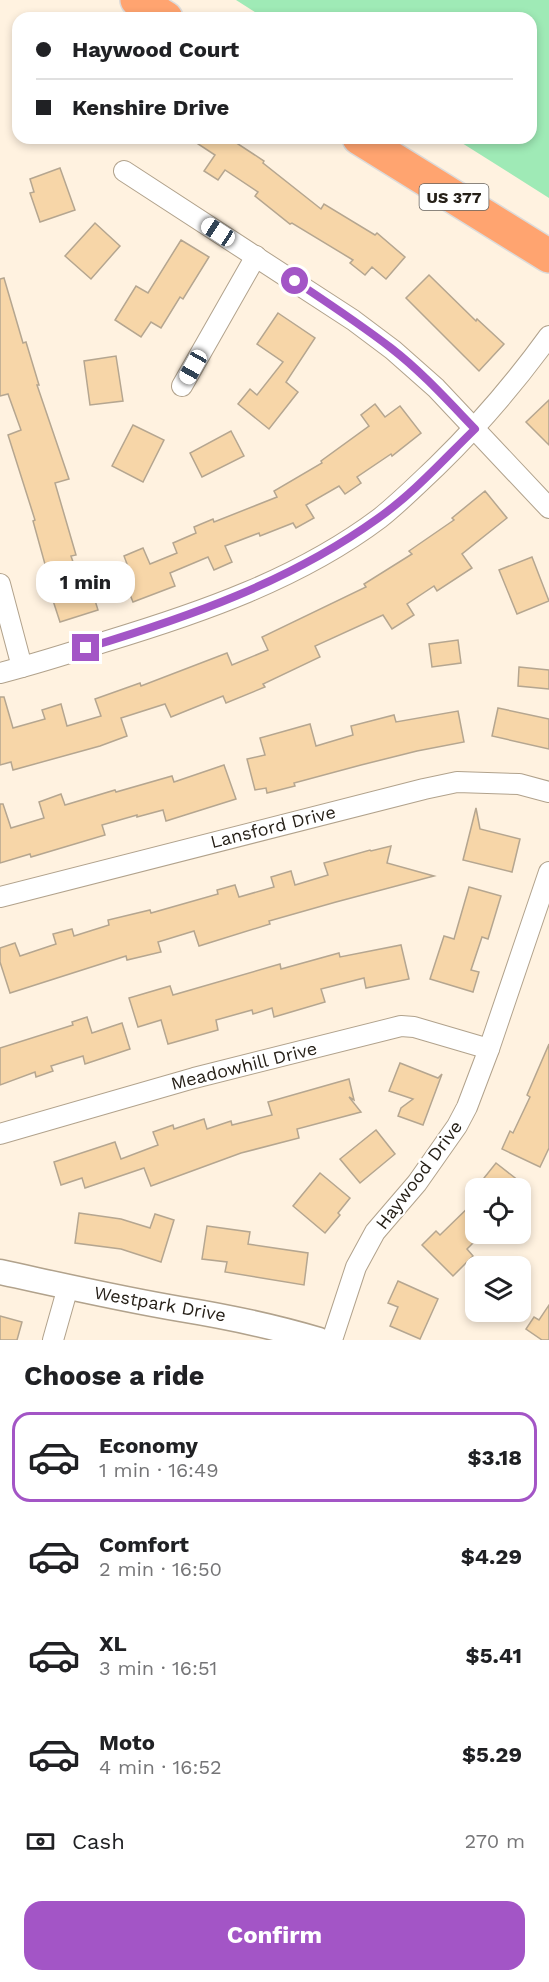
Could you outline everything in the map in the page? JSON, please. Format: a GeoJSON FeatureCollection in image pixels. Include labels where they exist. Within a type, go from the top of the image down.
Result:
{"type":"FeatureCollection","features":[{"type":"Feature","properties":{"kind":"highway"},"geometry":{"type":"LineString","coordinates":[[136,0],[156,12]]}},
{"type":"Feature","properties":{"kind":"highway","name":"US 377"},"geometry":{"type":"LineString","coordinates":[[369,144],[549,255]]}},
{"type":"Feature","properties":{"kind":"street"},"geometry":{"type":"LineString","coordinates":[[124,171],[353,320],[393,350],[436,388],[549,508]]}},
{"type":"Feature","properties":{"kind":"street"},"geometry":{"type":"LineString","coordinates":[[182,386],[256,256]]}},
{"type":"Feature","properties":{"kind":"street"},"geometry":{"type":"LineString","coordinates":[[0,673],[171,622],[233,598],[322,555],[401,501],[475,429],[524,371],[549,336]]}},
{"type":"Feature","properties":{"kind":"street"},"geometry":{"type":"LineString","coordinates":[[0,584],[22,667]]}},
{"type":"Feature","properties":{"kind":"street","name":"Lansford Drive"},"geometry":{"type":"LineString","coordinates":[[0,897],[457,782],[519,784],[549,792]]}},
{"type":"Feature","properties":{"kind":"street","name":"Haywood Drive"},"geometry":{"type":"LineString","coordinates":[[332,1340],[356,1267],[375,1232],[417,1183],[457,1126],[467,1107],[549,872]]}},
{"type":"Feature","properties":{"kind":"street","name":"Meadowhill Drive"},"geometry":{"type":"LineString","coordinates":[[0,1134],[194,1078],[401,1026],[414,1027],[489,1049]]}},
{"type":"Feature","properties":{"kind":"street","name":"Westpark Drive"},"geometry":{"type":"LineString","coordinates":[[0,1272],[180,1309],[217,1314],[319,1340]]}},
{"type":"Feature","properties":{"kind":"street"},"geometry":{"type":"LineString","coordinates":[[53,1340],[68,1287]]}},
{"type":"Feature","properties":{"kind":"green space"},"geometry":{"type":"Polygon","coordinates":[[[236,0],[549,0],[549,198],[464,144],[537,144],[537,12],[255,12],[236,0]]]}},
{"type":"Feature","properties":{"kind":"building"},"geometry":{"type":"Polygon","coordinates":[[[198,144],[238,144],[264,161],[263,163],[321,209],[324,204],[375,235],[377,233],[405,257],[386,279],[372,267],[365,275],[350,263],[353,260],[292,223],[290,224],[255,196],[258,192],[225,170],[218,180],[204,171],[215,155],[198,144]]]}},
{"type":"Feature","properties":{"kind":"building"},"geometry":{"type":"Polygon","coordinates":[[[60,168],[75,210],[40,222],[30,193],[34,192],[30,179],[60,168]]]}},
{"type":"Feature","properties":{"kind":"building"},"geometry":{"type":"Polygon","coordinates":[[[95,223],[120,246],[91,279],[65,256],[95,223]]]}},
{"type":"Feature","properties":{"kind":"building"},"geometry":{"type":"Polygon","coordinates":[[[181,240],[209,257],[183,299],[180,297],[161,328],[151,322],[141,337],[115,320],[136,286],[148,293],[181,240]]]}},
{"type":"Feature","properties":{"kind":"building"},"geometry":{"type":"Polygon","coordinates":[[[429,275],[476,321],[477,319],[504,344],[479,371],[406,298],[429,275]]]}},
{"type":"Feature","properties":{"kind":"building"},"geometry":{"type":"Polygon","coordinates":[[[4,278],[23,343],[26,342],[39,385],[37,385],[69,479],[55,483],[76,555],[71,556],[85,597],[93,594],[98,610],[60,622],[45,576],[48,575],[33,521],[35,520],[8,435],[21,430],[8,394],[0,396],[0,279],[4,278]]]}},
{"type":"Feature","properties":{"kind":"building"},"geometry":{"type":"Polygon","coordinates":[[[278,313],[315,338],[286,382],[298,392],[269,429],[238,404],[250,389],[257,395],[283,362],[257,344],[278,313]]]}},
{"type":"Feature","properties":{"kind":"building"},"geometry":{"type":"Polygon","coordinates":[[[116,356],[123,401],[90,405],[84,361],[116,356]]]}},
{"type":"Feature","properties":{"kind":"building"},"geometry":{"type":"Polygon","coordinates":[[[549,400],[549,445],[526,422],[549,400]]]}},
{"type":"Feature","properties":{"kind":"building"},"geometry":{"type":"Polygon","coordinates":[[[375,404],[385,417],[400,406],[421,433],[392,456],[391,454],[357,477],[361,483],[345,494],[339,486],[306,505],[314,518],[296,528],[293,523],[225,546],[232,562],[214,570],[208,557],[170,573],[175,586],[133,602],[122,575],[130,572],[124,556],[143,548],[150,564],[177,553],[173,543],[196,533],[194,527],[213,519],[214,522],[277,497],[274,491],[322,463],[321,461],[369,426],[361,415],[375,404]]]}},
{"type":"Feature","properties":{"kind":"building"},"geometry":{"type":"Polygon","coordinates":[[[133,425],[164,440],[143,482],[112,466],[133,425]]]}},
{"type":"Feature","properties":{"kind":"building"},"geometry":{"type":"Polygon","coordinates":[[[231,431],[244,456],[202,477],[190,453],[231,431]]]}},
{"type":"Feature","properties":{"kind":"building"},"geometry":{"type":"Polygon","coordinates":[[[485,491],[507,518],[462,554],[472,568],[437,591],[434,586],[407,604],[414,615],[392,629],[383,615],[315,646],[320,657],[263,684],[265,687],[226,703],[223,696],[171,717],[165,704],[121,718],[127,736],[100,746],[13,770],[11,762],[0,765],[0,697],[4,697],[13,728],[45,719],[42,710],[61,704],[67,726],[101,716],[95,699],[140,683],[141,686],[227,653],[232,665],[268,650],[262,637],[366,587],[364,584],[412,554],[409,551],[454,520],[452,518],[485,491]]]}},
{"type":"Feature","properties":{"kind":"building"},"geometry":{"type":"Polygon","coordinates":[[[532,557],[549,601],[517,614],[499,570],[532,557]]]}},
{"type":"Feature","properties":{"kind":"building"},"geometry":{"type":"Polygon","coordinates":[[[458,640],[461,663],[432,667],[429,644],[458,640]]]}},
{"type":"Feature","properties":{"kind":"building"},"geometry":{"type":"Polygon","coordinates":[[[519,667],[549,670],[549,689],[518,686],[519,667]]]}},
{"type":"Feature","properties":{"kind":"building"},"geometry":{"type":"Polygon","coordinates":[[[498,708],[549,719],[549,749],[492,736],[498,708]]]}},
{"type":"Feature","properties":{"kind":"building"},"geometry":{"type":"Polygon","coordinates":[[[458,711],[464,742],[361,765],[294,783],[295,786],[267,793],[266,788],[255,790],[247,759],[265,755],[260,738],[310,724],[316,746],[353,735],[351,726],[394,715],[396,722],[458,711]]]}},
{"type":"Feature","properties":{"kind":"building"},"geometry":{"type":"Polygon","coordinates":[[[224,765],[236,799],[166,821],[163,810],[137,817],[137,815],[102,825],[105,835],[31,857],[30,854],[0,863],[0,804],[3,804],[11,828],[44,818],[39,802],[61,794],[65,805],[172,776],[174,782],[224,765]]]}},
{"type":"Feature","properties":{"kind":"building"},"geometry":{"type":"Polygon","coordinates":[[[476,808],[480,829],[520,839],[512,872],[463,860],[476,808]]]}},
{"type":"Feature","properties":{"kind":"building"},"geometry":{"type":"Polygon","coordinates":[[[391,846],[387,863],[434,876],[269,921],[270,924],[199,946],[194,931],[158,942],[161,952],[127,960],[126,956],[10,993],[0,962],[0,948],[15,943],[20,956],[56,944],[53,934],[72,929],[74,936],[109,925],[108,920],[150,910],[151,913],[218,894],[217,890],[235,885],[239,897],[274,887],[271,877],[291,871],[295,885],[328,875],[324,863],[391,846]]]}},
{"type":"Feature","properties":{"kind":"building"},"geometry":{"type":"Polygon","coordinates":[[[469,887],[501,896],[488,939],[482,937],[471,970],[479,972],[473,992],[430,979],[444,936],[454,939],[469,887]]]}},
{"type":"Feature","properties":{"kind":"building"},"geometry":{"type":"Polygon","coordinates":[[[401,945],[409,979],[366,988],[364,978],[321,989],[325,1002],[274,1017],[272,1008],[253,1014],[252,1010],[216,1020],[218,1030],[168,1044],[161,1020],[138,1027],[129,998],[170,986],[173,995],[280,964],[281,969],[339,953],[340,957],[401,945]]]}},
{"type":"Feature","properties":{"kind":"building"},"geometry":{"type":"Polygon","coordinates":[[[87,1017],[92,1033],[122,1023],[130,1049],[85,1064],[83,1056],[51,1066],[53,1071],[36,1077],[35,1072],[0,1085],[0,1048],[73,1025],[72,1022],[87,1017]]]}},
{"type":"Feature","properties":{"kind":"building"},"geometry":{"type":"Polygon","coordinates":[[[549,1044],[549,1148],[540,1167],[502,1149],[510,1131],[513,1133],[530,1097],[527,1095],[549,1044]]]}},
{"type":"Feature","properties":{"kind":"building"},"geometry":{"type":"Polygon","coordinates":[[[400,1063],[438,1078],[442,1074],[423,1125],[398,1116],[401,1108],[413,1099],[389,1091],[400,1063]]]}},
{"type":"Feature","properties":{"kind":"building"},"geometry":{"type":"Polygon","coordinates":[[[349,1079],[354,1100],[349,1097],[361,1112],[297,1129],[299,1138],[241,1153],[151,1186],[144,1168],[85,1188],[82,1178],[61,1185],[54,1162],[115,1142],[121,1159],[158,1145],[153,1132],[173,1125],[174,1129],[204,1119],[207,1129],[231,1121],[232,1125],[272,1115],[268,1102],[349,1079]]]}},
{"type":"Feature","properties":{"kind":"building"},"geometry":{"type":"Polygon","coordinates":[[[376,1130],[395,1154],[360,1183],[340,1159],[376,1130]]]}},
{"type":"Feature","properties":{"kind":"building"},"geometry":{"type":"Polygon","coordinates":[[[496,1163],[515,1178],[484,1178],[496,1163]]]}},
{"type":"Feature","properties":{"kind":"building"},"geometry":{"type":"Polygon","coordinates":[[[320,1173],[350,1198],[325,1233],[293,1206],[320,1173]]]}},
{"type":"Feature","properties":{"kind":"building"},"geometry":{"type":"Polygon","coordinates":[[[465,1211],[465,1244],[472,1244],[467,1249],[473,1256],[465,1256],[465,1264],[453,1276],[422,1245],[436,1231],[440,1235],[465,1211]]]}},
{"type":"Feature","properties":{"kind":"building"},"geometry":{"type":"Polygon","coordinates":[[[79,1213],[121,1219],[150,1228],[155,1214],[174,1220],[161,1262],[121,1249],[75,1243],[79,1213]]]}},
{"type":"Feature","properties":{"kind":"building"},"geometry":{"type":"Polygon","coordinates":[[[207,1226],[250,1232],[248,1244],[308,1253],[304,1285],[225,1272],[227,1262],[202,1259],[207,1226]]]}},
{"type":"Feature","properties":{"kind":"building"},"geometry":{"type":"Polygon","coordinates":[[[398,1281],[438,1299],[420,1339],[390,1326],[398,1307],[388,1303],[398,1281]]]}},
{"type":"Feature","properties":{"kind":"building"},"geometry":{"type":"Polygon","coordinates":[[[549,1305],[549,1340],[542,1340],[526,1329],[534,1317],[539,1320],[549,1305]]]}},
{"type":"Feature","properties":{"kind":"building"},"geometry":{"type":"Polygon","coordinates":[[[0,1316],[22,1322],[17,1340],[0,1340],[0,1316]]]}},
{"type":"Feature","properties":{"kind":"route"},"geometry":{"type":"LineString","coordinates":[[86,648],[171,622],[233,598],[322,555],[401,501],[475,429],[436,388],[393,350],[295,281]]}}]}
